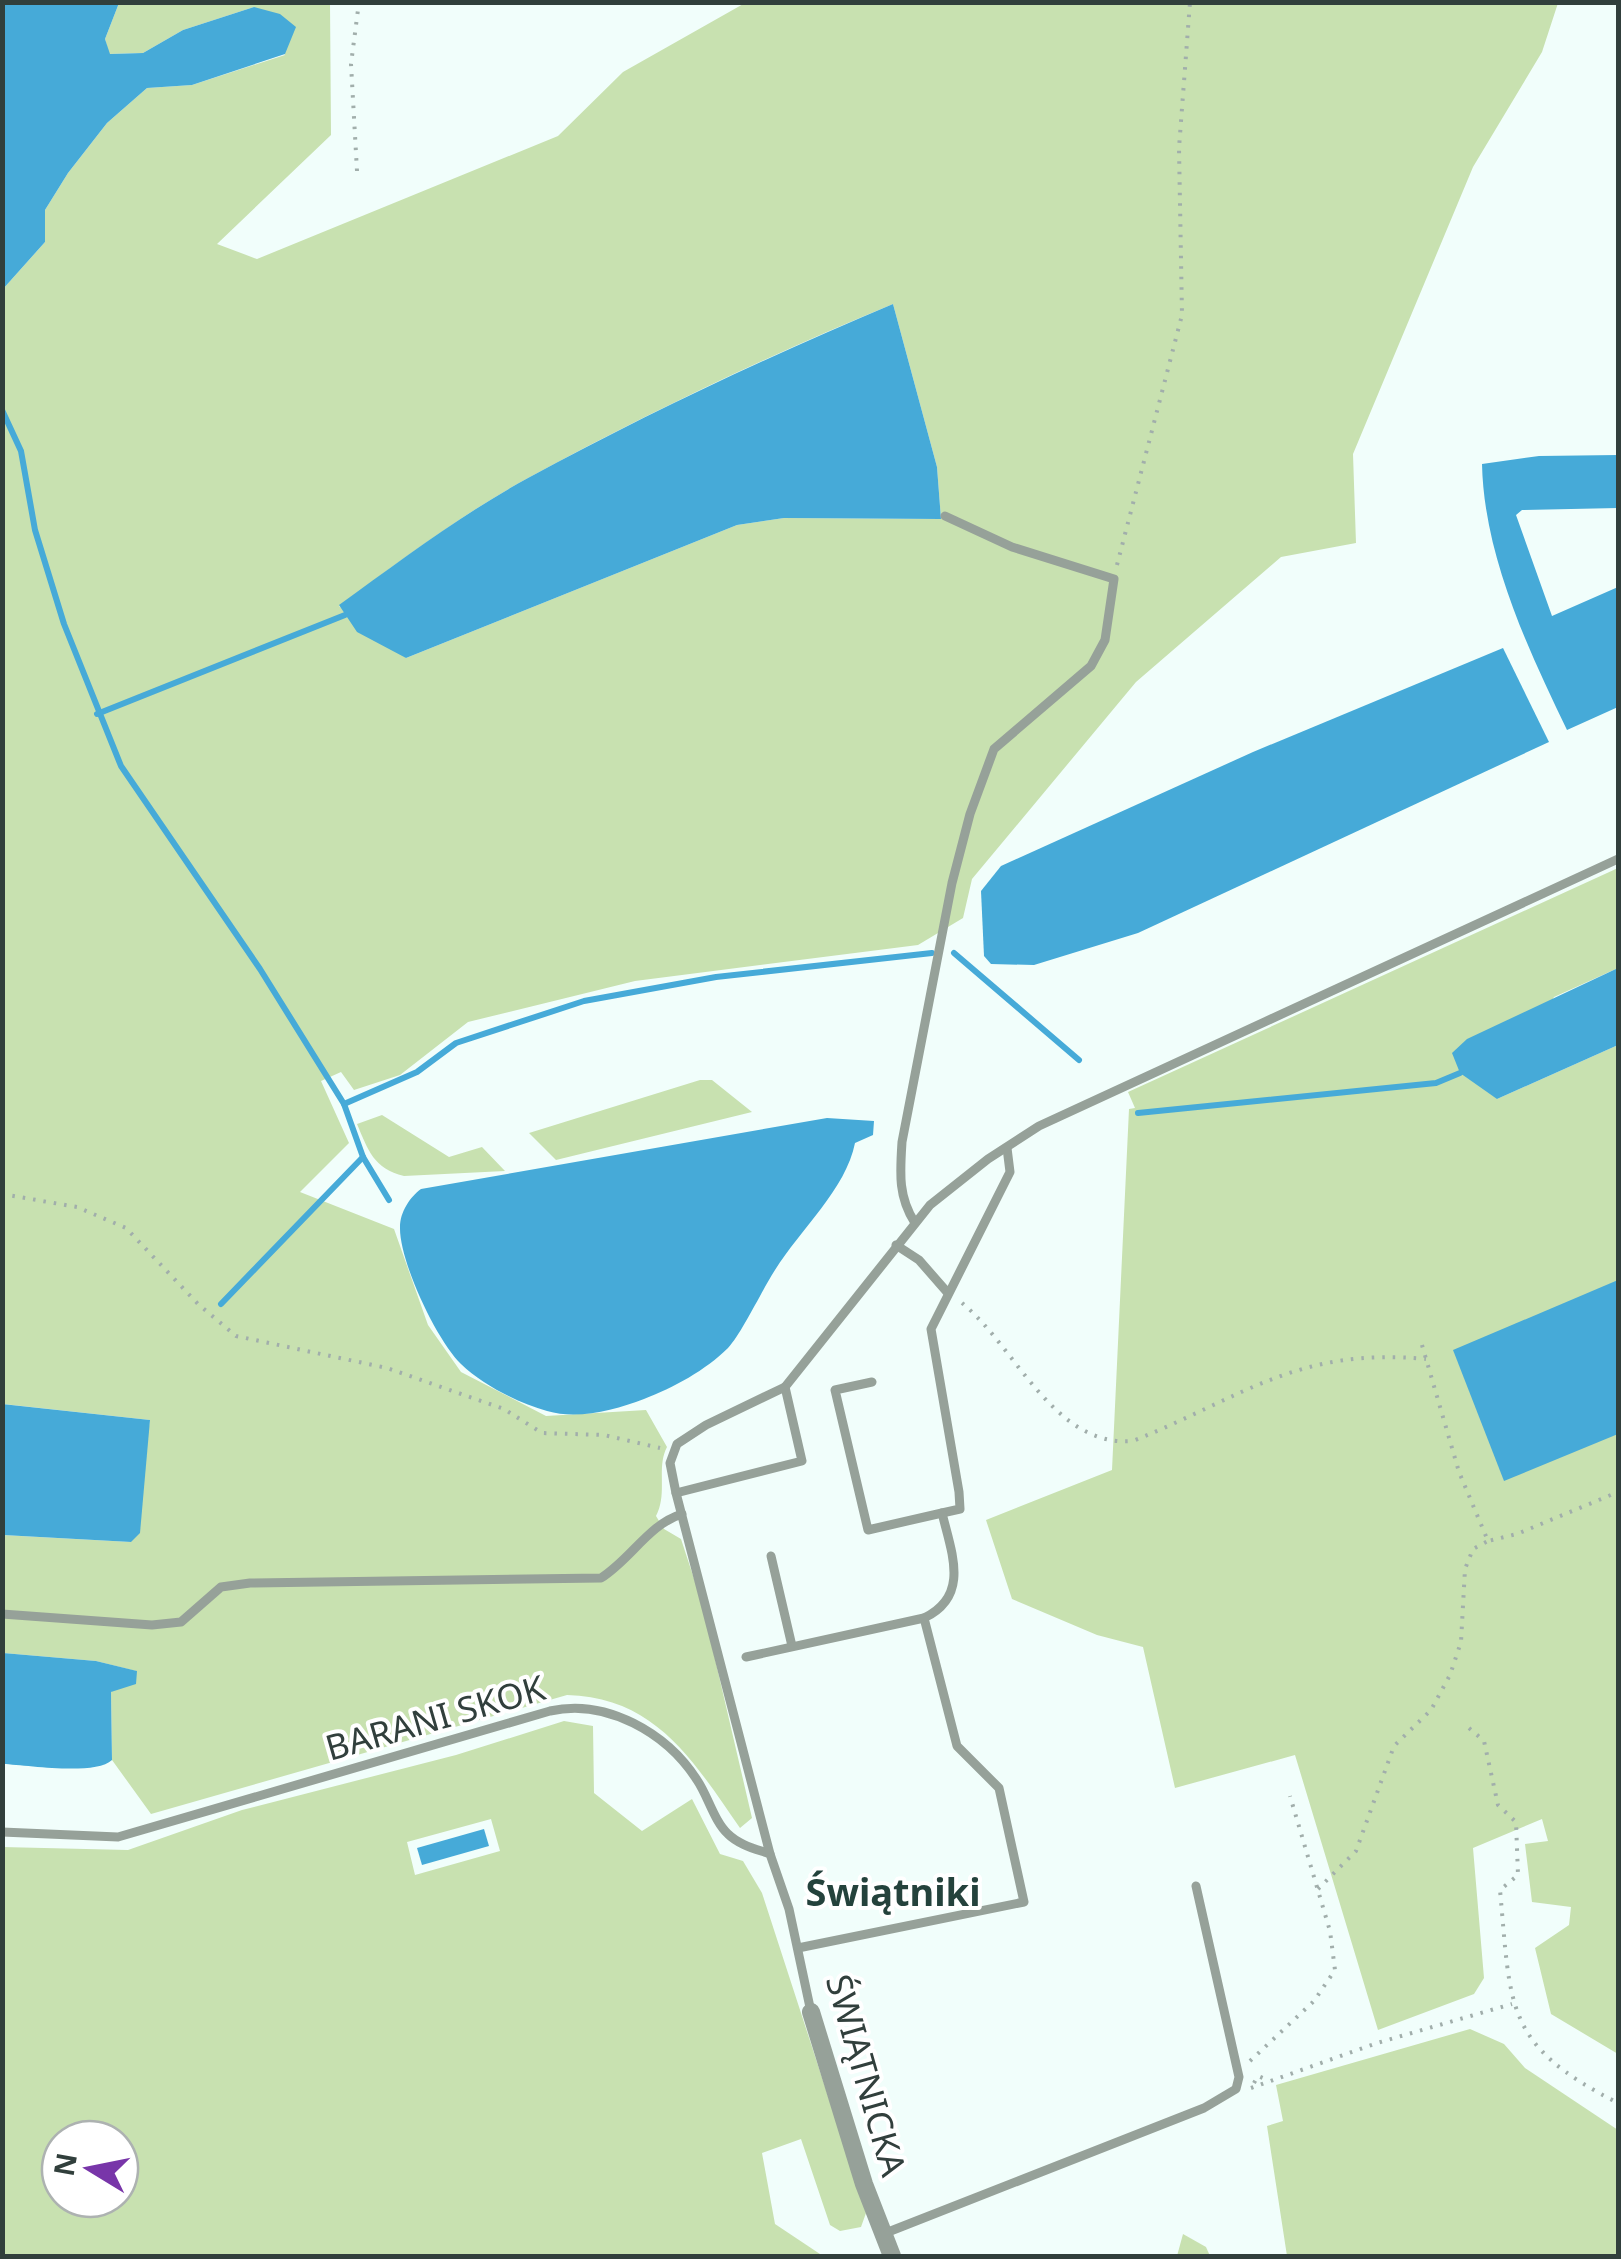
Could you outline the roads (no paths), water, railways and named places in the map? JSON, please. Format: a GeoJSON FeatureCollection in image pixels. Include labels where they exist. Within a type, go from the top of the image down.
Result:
{"type":"FeatureCollection","features":[{"type":"Feature","properties":{"kind":"street","name":"ŚWIĄTNICKA"},"geometry":{"type":"LineString","coordinates":[[811,2012],[892,2256]]}},
{"type":"Feature","properties":{"kind":"lane"},"geometry":{"type":"LineString","coordinates":[[915,1223],[904,1208],[900,1186],[902,1142],[970,814],[994,749],[1091,666],[1104,640],[1114,579],[1012,547],[946,516]]}},
{"type":"Feature","properties":{"kind":"lane"},"geometry":{"type":"LineString","coordinates":[[770,1854],[676,1493],[670,1464],[677,1444],[706,1425],[785,1386],[808,1363],[930,1205],[1039,1126],[1618,859]]}},
{"type":"Feature","properties":{"kind":"lane"},"geometry":{"type":"LineString","coordinates":[[872,1382],[835,1390],[868,1530],[960,1509],[931,1329],[1010,1172],[1007,1148]]}},
{"type":"Feature","properties":{"kind":"lane"},"geometry":{"type":"LineString","coordinates":[[896,1245],[920,1260],[947,1292]]}},
{"type":"Feature","properties":{"kind":"lane"},"geometry":{"type":"LineString","coordinates":[[676,1493],[802,1461],[785,1386]]}},
{"type":"Feature","properties":{"kind":"lane"},"geometry":{"type":"LineString","coordinates":[[2,1614],[152,1624],[182,1622],[222,1587],[250,1583],[602,1578],[622,1564],[659,1524],[682,1514]]}},
{"type":"Feature","properties":{"kind":"lane"},"geometry":{"type":"LineString","coordinates":[[746,1656],[924,1618],[942,1609],[954,1591],[956,1569],[942,1514]]}},
{"type":"Feature","properties":{"kind":"lane"},"geometry":{"type":"LineString","coordinates":[[771,1556],[792,1646]]}},
{"type":"Feature","properties":{"kind":"lane"},"geometry":{"type":"LineString","coordinates":[[798,1948],[1024,1902],[998,1788],[957,1746],[924,1618]]}},
{"type":"Feature","properties":{"kind":"lane","name":"BARANI SKOK"},"geometry":{"type":"LineString","coordinates":[[2,1832],[118,1838],[497,1726],[579,1706],[613,1714],[663,1742],[696,1779],[726,1833],[770,1854]]}},
{"type":"Feature","properties":{"kind":"lane","name":"ŚWIĄTNICKA"},"geometry":{"type":"LineString","coordinates":[[770,1854],[789,1910],[811,2012]]}},
{"type":"Feature","properties":{"kind":"lane"},"geometry":{"type":"LineString","coordinates":[[882,2234],[1204,2108],[1236,2089],[1239,2077],[1196,1886]]}},
{"type":"Feature","properties":{"kind":"water"},"geometry":{"type":"Polygon","coordinates":[[[3,2],[119,3],[105,39],[110,54],[143,53],[183,30],[254,7],[280,14],[296,27],[285,54],[192,85],[147,88],[107,123],[45,210],[45,242],[3,289],[3,2]]]}},
{"type":"Feature","properties":{"kind":"water"},"geometry":{"type":"Polygon","coordinates":[[[893,304],[937,467],[941,519],[784,518],[737,525],[406,658],[357,632],[339,605],[455,522],[528,478],[708,386],[893,304]]]}},
{"type":"Feature","properties":{"kind":"water"},"geometry":{"type":"Polygon","coordinates":[[[1618,455],[1618,508],[1522,510],[1516,515],[1552,616],[1618,587],[1618,707],[1567,730],[1523,634],[1499,567],[1482,464],[1539,456],[1618,455]]]}},
{"type":"Feature","properties":{"kind":"water"},"geometry":{"type":"Polygon","coordinates":[[[1503,648],[1549,742],[1138,933],[1034,965],[991,964],[984,956],[981,891],[1001,866],[1253,752],[1503,648]]]}},
{"type":"Feature","properties":{"kind":"water"},"geometry":{"type":"Polygon","coordinates":[[[1618,968],[1618,1045],[1497,1099],[1460,1073],[1452,1053],[1467,1039],[1618,968]]]}},
{"type":"Feature","properties":{"kind":"water"},"geometry":{"type":"Polygon","coordinates":[[[827,1118],[874,1121],[873,1135],[855,1143],[842,1177],[775,1270],[728,1348],[689,1378],[609,1410],[559,1414],[501,1392],[470,1372],[451,1353],[431,1320],[401,1242],[400,1221],[406,1205],[421,1189],[827,1118]]]}},
{"type":"Feature","properties":{"kind":"water"},"geometry":{"type":"Polygon","coordinates":[[[1618,1280],[1618,1434],[1504,1481],[1453,1350],[1618,1280]]]}},
{"type":"Feature","properties":{"kind":"water"},"geometry":{"type":"Polygon","coordinates":[[[2,1404],[150,1420],[140,1533],[131,1542],[3,1535],[2,1404]]]}},
{"type":"Feature","properties":{"kind":"water"},"geometry":{"type":"Polygon","coordinates":[[[3,1653],[96,1661],[137,1671],[136,1684],[111,1692],[112,1760],[76,1769],[3,1764],[3,1653]]]}},
{"type":"Feature","properties":{"kind":"water"},"geometry":{"type":"Polygon","coordinates":[[[484,1829],[489,1846],[422,1865],[417,1848],[484,1829]]]}},
{"type":"Feature","properties":{"kind":"waterway"},"geometry":{"type":"LineString","coordinates":[[2,410],[21,451],[35,530],[64,624],[121,766],[260,969],[344,1104],[363,1157],[389,1200]]}},
{"type":"Feature","properties":{"kind":"waterway"},"geometry":{"type":"LineString","coordinates":[[97,714],[345,615]]}},
{"type":"Feature","properties":{"kind":"waterway"},"geometry":{"type":"LineString","coordinates":[[344,1104],[417,1072],[456,1043],[584,1001],[716,977],[932,953]]}},
{"type":"Feature","properties":{"kind":"waterway"},"geometry":{"type":"LineString","coordinates":[[954,953],[1079,1060]]}},
{"type":"Feature","properties":{"kind":"waterway"},"geometry":{"type":"LineString","coordinates":[[1138,1113],[1436,1083],[1460,1073]]}},
{"type":"Feature","properties":{"kind":"waterway"},"geometry":{"type":"LineString","coordinates":[[221,1304],[363,1157]]}},
{"type":"Feature","properties":{"kind":"district","name":"Świątniki"},"geometry":{"type":"Point","coordinates":[893,1891]}}]}
